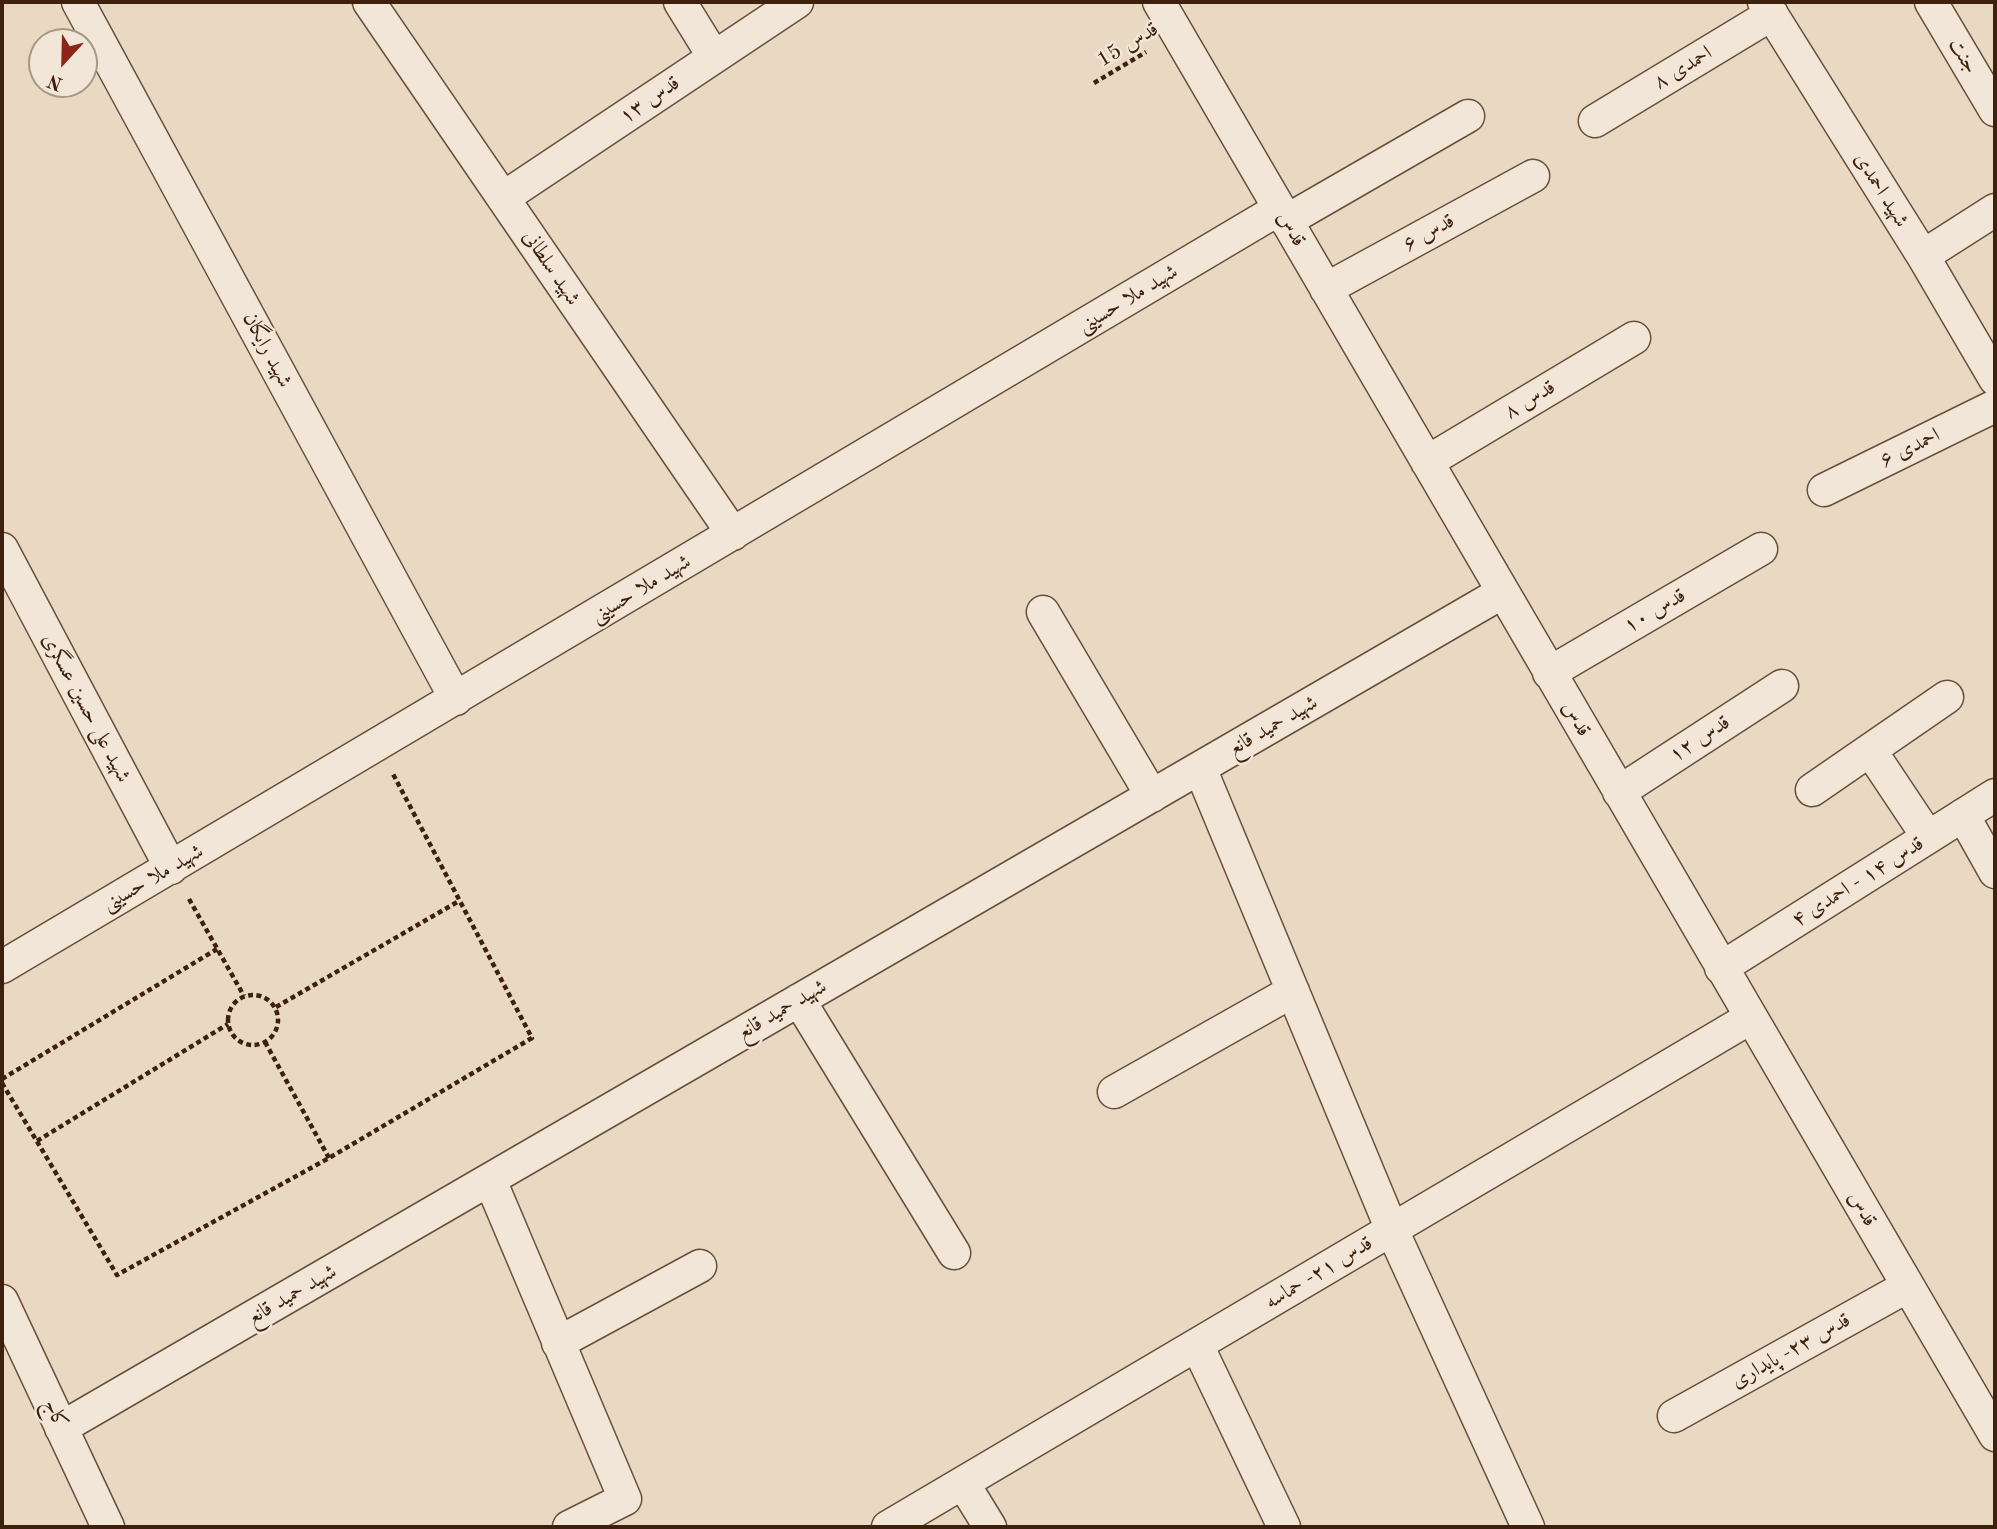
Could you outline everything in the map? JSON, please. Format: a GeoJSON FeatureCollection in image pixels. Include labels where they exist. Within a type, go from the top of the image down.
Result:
{"type":"FeatureCollection","features":[{"type":"Feature","properties":{"kind":"street","name":"شهید رایگان"},"geometry":{"type":"LineString","coordinates":[[78,2],[456,699]]}},
{"type":"Feature","properties":{"kind":"street","name":"شهید سلطانی"},"geometry":{"type":"LineString","coordinates":[[369,2],[733,534]]}},
{"type":"Feature","properties":{"kind":"street"},"geometry":{"type":"LineString","coordinates":[[680,2],[714,57]]}},
{"type":"Feature","properties":{"kind":"street","name":"قدس ۱۳"},"geometry":{"type":"LineString","coordinates":[[503,198],[797,2]]}},
{"type":"Feature","properties":{"kind":"street","name":"قدس"},"geometry":{"type":"LineString","coordinates":[[1159,2],[1995,1435]]}},
{"type":"Feature","properties":{"kind":"street","name":"جنت"},"geometry":{"type":"LineString","coordinates":[[1931,2],[1995,110]]}},
{"type":"Feature","properties":{"kind":"street","name":"احمدی ۸"},"geometry":{"type":"LineString","coordinates":[[1595,121],[1768,8]]}},
{"type":"Feature","properties":{"kind":"street","name":"شهید احمدی"},"geometry":{"type":"LineString","coordinates":[[1768,8],[1923,256],[1995,379]]}},
{"type":"Feature","properties":{"kind":"street","name":"شهید ملا حسینی"},"geometry":{"type":"LineString","coordinates":[[2,967],[733,534],[1283,215],[1468,116]]}},
{"type":"Feature","properties":{"kind":"street","name":"قدس ۶"},"geometry":{"type":"LineString","coordinates":[[1326,289],[1533,176]]}},
{"type":"Feature","properties":{"kind":"street"},"geometry":{"type":"LineString","coordinates":[[1923,256],[1995,210]]}},
{"type":"Feature","properties":{"kind":"street","name":"قدس ۸"},"geometry":{"type":"LineString","coordinates":[[1427,462],[1634,338]]}},
{"type":"Feature","properties":{"kind":"street","name":"احمدی ۶"},"geometry":{"type":"LineString","coordinates":[[1824,490],[1995,407]]}},
{"type":"Feature","properties":{"kind":"street","name":"شهید علی حسین عسگری"},"geometry":{"type":"LineString","coordinates":[[2,548],[171,868]]}},
{"type":"Feature","properties":{"kind":"street","name":"قدس ۱۰"},"geometry":{"type":"LineString","coordinates":[[1549,673],[1761,549]]}},
{"type":"Feature","properties":{"kind":"street","name":"شهید حمید قانع"},"geometry":{"type":"LineString","coordinates":[[61,1428],[1503,592]]}},
{"type":"Feature","properties":{"kind":"street"},"geometry":{"type":"LineString","coordinates":[[1043,612],[1152,796]]}},
{"type":"Feature","properties":{"kind":"street","name":"قدس ۱۲"},"geometry":{"type":"LineString","coordinates":[[1619,792],[1782,686]]}},
{"type":"Feature","properties":{"kind":"street"},"geometry":{"type":"LineString","coordinates":[[1812,790],[1947,697]]}},
{"type":"Feature","properties":{"kind":"street"},"geometry":{"type":"LineString","coordinates":[[1870,750],[1928,837]]}},
{"type":"Feature","properties":{"kind":"street"},"geometry":{"type":"LineString","coordinates":[[1200,768],[1392,1230],[1528,1527]]}},
{"type":"Feature","properties":{"kind":"street","name":"قدس ۱۴ - احمدی ۴"},"geometry":{"type":"LineString","coordinates":[[1721,968],[1995,795]]}},
{"type":"Feature","properties":{"kind":"street"},"geometry":{"type":"LineString","coordinates":[[1963,815],[1995,872]]}},
{"type":"Feature","properties":{"kind":"street"},"geometry":{"type":"LineString","coordinates":[[1114,1092],[1293,991]]}},
{"type":"Feature","properties":{"kind":"street"},"geometry":{"type":"LineString","coordinates":[[799,1000],[954,1252]]}},
{"type":"Feature","properties":{"kind":"street","name":"قدس ۲۱- حماسه"},"geometry":{"type":"LineString","coordinates":[[888,1527],[1750,1018]]}},
{"type":"Feature","properties":{"kind":"street"},"geometry":{"type":"LineString","coordinates":[[490,1180],[625,1499],[569,1527]]}},
{"type":"Feature","properties":{"kind":"street"},"geometry":{"type":"LineString","coordinates":[[558,1343],[700,1266]]}},
{"type":"Feature","properties":{"kind":"street","name":"قدس ۲۳- پایداری"},"geometry":{"type":"LineString","coordinates":[[1674,1416],[1908,1286]]}},
{"type":"Feature","properties":{"kind":"street","name":"کاج"},"geometry":{"type":"LineString","coordinates":[[2,1301],[108,1527]]}},
{"type":"Feature","properties":{"kind":"street"},"geometry":{"type":"LineString","coordinates":[[1198,1345],[1284,1527]]}},
{"type":"Feature","properties":{"kind":"street"},"geometry":{"type":"LineString","coordinates":[[963,1483],[990,1527]]}},
{"type":"Feature","properties":{"kind":"path","name":"قدس 15"},"geometry":{"type":"LineString","coordinates":[[1094,83],[1177,33]]}},
{"type":"Feature","properties":{"kind":"path"},"geometry":{"type":"LineString","coordinates":[[217,948],[2,1081],[117,1275],[329,1158],[532,1038],[378,746]]}},
{"type":"Feature","properties":{"kind":"path"},"geometry":{"type":"LineString","coordinates":[[171,868],[244,996]]}},
{"type":"Feature","properties":{"kind":"path"},"geometry":{"type":"LineString","coordinates":[[276,1007],[459,901]]}},
{"type":"Feature","properties":{"kind":"path"},"geometry":{"type":"LineString","coordinates":[[262,995],[276,1007],[279,1025],[265,1042],[253,1046],[236,1040],[228,1024],[230,1007],[244,996],[262,995]]}},
{"type":"Feature","properties":{"kind":"path"},"geometry":{"type":"LineString","coordinates":[[37,1142],[228,1024]]}},
{"type":"Feature","properties":{"kind":"path"},"geometry":{"type":"LineString","coordinates":[[265,1042],[329,1158]]}}]}
